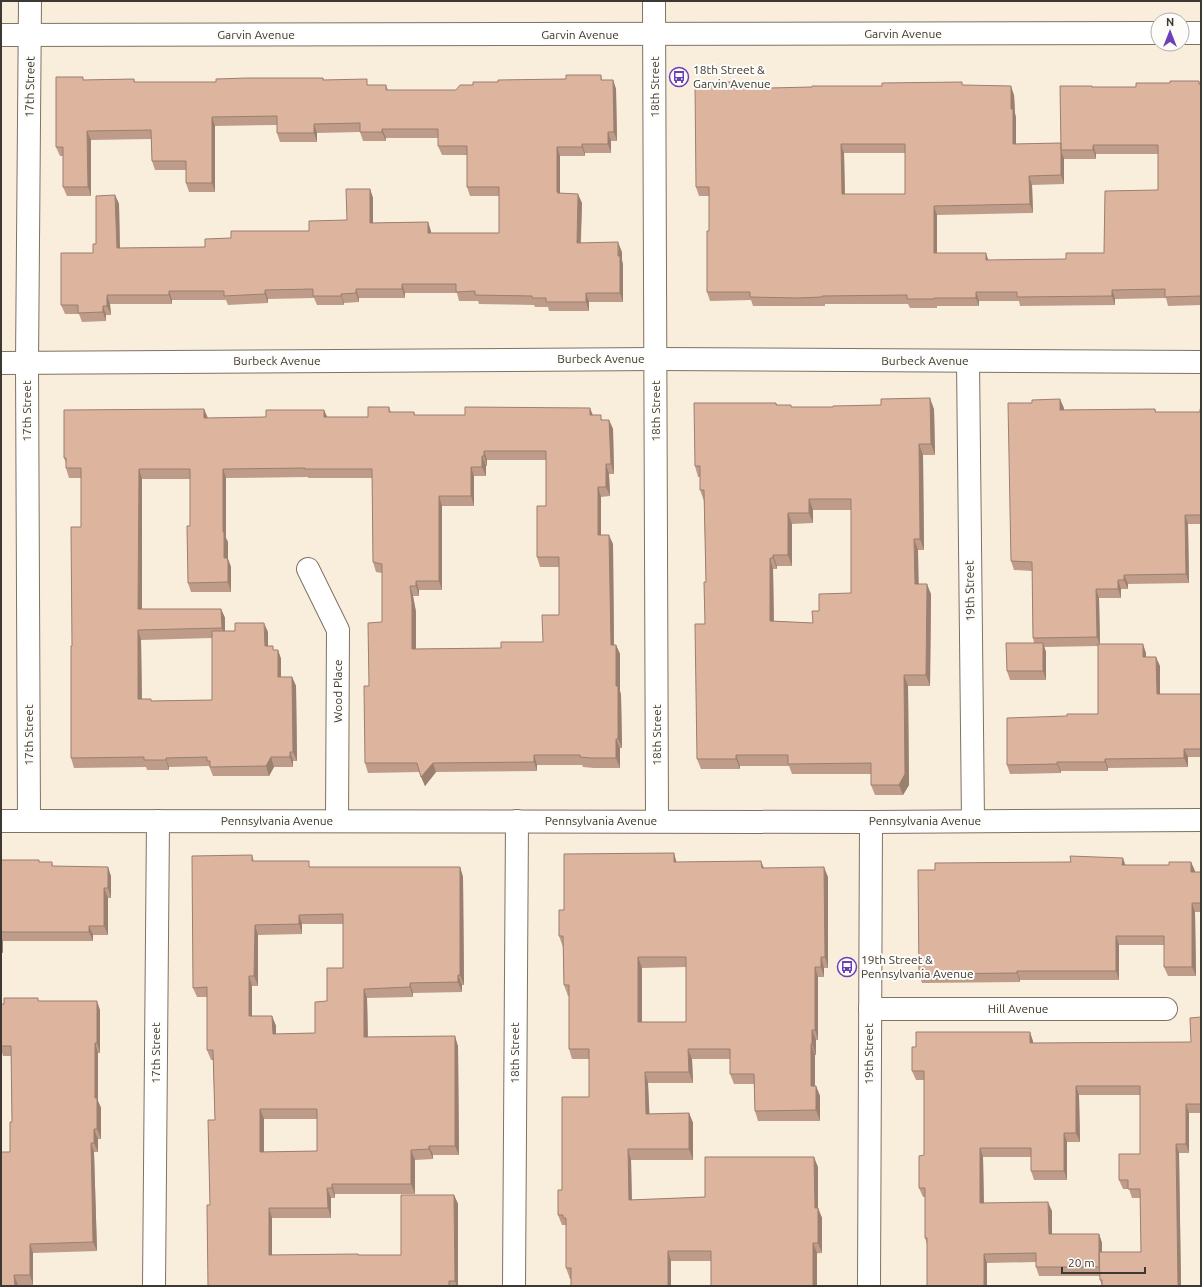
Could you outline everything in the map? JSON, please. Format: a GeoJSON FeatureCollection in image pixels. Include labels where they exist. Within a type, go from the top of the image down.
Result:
{"type":"FeatureCollection","features":[{"type":"Feature","properties":{"kind":"street","name":"17th Street"},"geometry":{"type":"LineString","coordinates":[[29,821],[27,363],[30,1]]}},
{"type":"Feature","properties":{"kind":"street","name":"18th Street"},"geometry":{"type":"LineString","coordinates":[[654,1],[657,821]]}},
{"type":"Feature","properties":{"kind":"street"},"geometry":{"type":"LineString","coordinates":[[1190,33],[1201,33]]}},
{"type":"Feature","properties":{"kind":"street","name":"Garvin Avenue"},"geometry":{"type":"LineString","coordinates":[[1,35],[1150,34]]}},
{"type":"Feature","properties":{"kind":"street","name":"Burbeck Avenue"},"geometry":{"type":"LineString","coordinates":[[1,363],[656,359],[1201,362]]}},
{"type":"Feature","properties":{"kind":"street","name":"19th Street"},"geometry":{"type":"LineString","coordinates":[[968,361],[973,821]]}},
{"type":"Feature","properties":{"kind":"street","name":"Wood Place"},"geometry":{"type":"LineString","coordinates":[[308,569],[338,630],[337,821]]}},
{"type":"Feature","properties":{"kind":"street","name":"Pennsylvania Avenue"},"geometry":{"type":"LineString","coordinates":[[1,821],[871,822],[1201,820]]}},
{"type":"Feature","properties":{"kind":"street","name":"17th Street"},"geometry":{"type":"LineString","coordinates":[[154,1286],[158,821]]}},
{"type":"Feature","properties":{"kind":"street","name":"18th Street"},"geometry":{"type":"LineString","coordinates":[[514,1286],[517,821]]}},
{"type":"Feature","properties":{"kind":"street","name":"19th Street"},"geometry":{"type":"LineString","coordinates":[[869,1286],[871,822]]}},
{"type":"Feature","properties":{"kind":"street","name":"Hill Avenue"},"geometry":{"type":"LineString","coordinates":[[870,1009],[1166,1009]]}},
{"type":"Feature","properties":{"kind":"building"},"geometry":{"type":"Polygon","coordinates":[[[566,75],[601,75],[601,80],[613,80],[614,132],[608,132],[608,144],[582,144],[582,147],[557,147],[557,192],[578,194],[577,243],[618,242],[618,256],[620,256],[620,293],[586,293],[586,302],[546,302],[546,298],[532,298],[532,296],[475,295],[475,291],[456,292],[456,284],[402,284],[402,289],[356,289],[356,293],[341,294],[341,296],[313,296],[313,289],[265,290],[265,294],[224,296],[224,291],[169,291],[169,295],[107,295],[107,306],[103,306],[103,312],[78,313],[78,305],[61,305],[61,253],[93,253],[93,244],[96,244],[96,196],[115,195],[117,248],[205,247],[205,239],[231,238],[231,231],[309,231],[309,221],[347,220],[346,189],[370,189],[370,223],[428,222],[428,233],[499,233],[499,187],[467,187],[467,146],[438,146],[438,129],[382,129],[382,132],[360,132],[360,123],[314,124],[314,133],[277,133],[277,116],[212,117],[212,183],[186,183],[186,161],[152,161],[151,130],[87,131],[88,187],[63,187],[63,147],[56,147],[56,77],[83,77],[83,80],[134,79],[134,82],[216,82],[216,79],[248,78],[323,78],[323,80],[367,79],[367,85],[386,85],[386,90],[456,90],[460,85],[473,85],[473,82],[566,79],[566,75]]]}},
{"type":"Feature","properties":{"kind":"building"},"geometry":{"type":"Polygon","coordinates":[[[1199,81],[1199,84],[1201,84],[1201,296],[1165,297],[1165,289],[1112,290],[1112,296],[1017,297],[1017,292],[976,292],[976,298],[934,299],[907,299],[907,295],[822,296],[798,298],[750,297],[750,292],[707,292],[709,187],[696,187],[695,82],[770,82],[770,88],[812,86],[882,86],[882,83],[962,82],[962,85],[1011,86],[1011,109],[1013,109],[1013,144],[1061,143],[1060,86],[1136,87],[1136,83],[1199,81]],[[841,144],[842,194],[905,194],[905,144],[841,144]],[[1093,145],[1093,150],[1061,150],[1061,175],[1029,176],[1030,204],[934,206],[934,253],[986,253],[986,260],[1066,259],[1066,253],[1104,253],[1105,191],[1158,190],[1158,145],[1093,145]]]}},
{"type":"Feature","properties":{"kind":"building"},"geometry":{"type":"Polygon","coordinates":[[[930,398],[931,444],[919,444],[920,539],[914,539],[915,584],[927,584],[926,675],[904,675],[905,774],[899,785],[871,785],[871,763],[788,764],[788,755],[736,755],[736,759],[697,759],[695,624],[705,624],[704,582],[706,582],[704,490],[700,490],[700,466],[695,466],[694,403],[776,403],[776,405],[791,405],[791,407],[833,407],[881,405],[881,399],[930,398]],[[809,499],[809,513],[788,513],[788,555],[773,555],[773,558],[770,558],[770,621],[813,623],[812,611],[819,611],[819,594],[851,593],[851,499],[809,499]]]}},
{"type":"Feature","properties":{"kind":"building"},"geometry":{"type":"Polygon","coordinates":[[[1060,399],[1060,410],[1155,409],[1155,412],[1200,412],[1201,409],[1201,515],[1185,515],[1186,574],[1124,575],[1124,580],[1118,580],[1118,589],[1096,589],[1097,637],[1033,638],[1032,562],[1011,561],[1008,403],[1032,403],[1032,400],[1060,399]]]}},
{"type":"Feature","properties":{"kind":"building"},"geometry":{"type":"Polygon","coordinates":[[[368,407],[389,407],[389,412],[414,412],[414,415],[465,415],[465,407],[590,408],[590,415],[601,415],[601,420],[609,420],[611,464],[606,464],[606,487],[598,487],[598,535],[609,535],[611,645],[616,645],[616,686],[618,686],[618,739],[616,739],[616,758],[591,758],[580,757],[580,755],[534,755],[534,762],[433,763],[421,777],[417,763],[365,763],[364,686],[369,686],[368,623],[382,622],[382,564],[373,562],[372,469],[305,468],[223,469],[224,558],[227,558],[228,561],[228,582],[188,583],[187,526],[190,526],[190,469],[139,469],[138,609],[221,609],[222,628],[138,630],[138,699],[151,699],[151,701],[212,700],[212,631],[235,631],[235,623],[264,623],[265,646],[273,646],[273,650],[278,650],[278,677],[292,677],[293,752],[290,752],[290,757],[271,757],[266,766],[210,767],[210,761],[207,761],[207,757],[166,758],[166,760],[144,760],[144,757],[71,758],[71,527],[81,527],[81,468],[66,468],[66,458],[64,458],[64,410],[204,409],[204,418],[266,417],[266,410],[324,410],[324,417],[368,417],[368,407]],[[484,451],[484,456],[482,456],[482,467],[471,467],[471,496],[439,496],[439,581],[416,581],[416,586],[410,586],[412,603],[412,649],[501,648],[501,642],[543,642],[542,615],[559,615],[559,557],[537,557],[537,506],[546,506],[546,451],[484,451]]]}},
{"type":"Feature","properties":{"kind":"building"},"geometry":{"type":"Polygon","coordinates":[[[1006,643],[1043,643],[1043,671],[1007,671],[1006,643]]]}},
{"type":"Feature","properties":{"kind":"building"},"geometry":{"type":"Polygon","coordinates":[[[1098,644],[1143,644],[1143,657],[1156,657],[1157,694],[1201,694],[1201,749],[1184,749],[1184,758],[1105,759],[1105,762],[1057,762],[1057,764],[1007,765],[1007,718],[1067,716],[1067,714],[1098,714],[1098,644]]]}},
{"type":"Feature","properties":{"kind":"building"},"geometry":{"type":"Polygon","coordinates":[[[674,853],[674,862],[761,861],[762,868],[824,867],[825,957],[821,957],[821,967],[815,967],[815,1030],[812,1030],[811,1044],[811,1086],[816,1086],[816,1110],[755,1111],[754,1074],[730,1074],[730,1049],[688,1049],[689,1072],[645,1072],[646,1114],[689,1113],[689,1149],[628,1149],[629,1200],[705,1197],[705,1157],[814,1157],[815,1208],[818,1208],[818,1243],[813,1243],[813,1286],[711,1286],[711,1251],[668,1251],[668,1286],[571,1286],[571,1268],[566,1268],[566,1218],[563,1218],[563,1215],[558,1215],[558,1190],[562,1190],[562,1097],[589,1097],[589,1049],[569,1049],[569,985],[564,985],[563,936],[559,936],[559,910],[564,910],[564,854],[674,853]],[[638,957],[638,1022],[686,1022],[686,957],[638,957]]]}},
{"type":"Feature","properties":{"kind":"building"},"geometry":{"type":"Polygon","coordinates":[[[252,855],[252,861],[309,861],[309,867],[460,867],[460,975],[458,975],[458,982],[410,983],[410,987],[364,989],[364,1037],[455,1036],[455,1146],[429,1146],[429,1149],[411,1150],[411,1184],[332,1184],[332,1188],[327,1188],[328,1208],[269,1208],[269,1255],[401,1255],[401,1195],[454,1195],[455,1281],[449,1281],[449,1286],[208,1286],[207,1205],[210,1205],[208,1120],[215,1120],[213,1050],[207,1050],[207,987],[193,988],[192,856],[252,855]],[[343,914],[299,915],[299,924],[255,925],[254,976],[249,976],[249,1016],[272,1016],[273,1034],[315,1033],[315,1002],[327,1001],[327,968],[343,968],[343,914]],[[260,1109],[260,1152],[317,1151],[317,1109],[260,1109]]]}},
{"type":"Feature","properties":{"kind":"building"},"geometry":{"type":"Polygon","coordinates":[[[1070,856],[1123,858],[1122,865],[1169,865],[1169,862],[1191,862],[1191,872],[1201,872],[1201,903],[1192,903],[1192,967],[1164,967],[1164,936],[1116,936],[1116,971],[1017,971],[1017,973],[919,974],[918,870],[935,870],[935,863],[1071,862],[1070,856]]]}},
{"type":"Feature","properties":{"kind":"building"},"geometry":{"type":"Polygon","coordinates":[[[1,860],[39,860],[39,862],[52,862],[52,866],[108,867],[108,888],[104,888],[104,926],[89,926],[89,932],[1,932],[1,860]]]}},
{"type":"Feature","properties":{"kind":"building"},"geometry":{"type":"Polygon","coordinates":[[[4,998],[38,998],[38,1001],[97,1001],[95,1098],[97,1098],[97,1129],[94,1129],[94,1143],[91,1143],[93,1242],[30,1244],[30,1275],[14,1275],[15,1286],[1,1286],[1,1152],[10,1152],[10,1122],[12,1122],[11,1046],[1,1046],[1,1004],[4,1004],[4,998]]]}},
{"type":"Feature","properties":{"kind":"building"},"geometry":{"type":"Polygon","coordinates":[[[1201,1017],[1201,1104],[1186,1104],[1186,1144],[1176,1144],[1178,1286],[1102,1286],[1102,1280],[1100,1280],[1099,1252],[1099,1267],[1036,1267],[1036,1253],[984,1254],[984,1286],[927,1286],[925,1188],[919,1188],[919,1156],[924,1155],[924,1071],[912,1071],[912,1047],[916,1047],[916,1032],[1030,1032],[1030,1043],[1191,1042],[1190,1018],[1201,1017]],[[1076,1086],[1076,1133],[1064,1133],[1064,1171],[1031,1171],[1031,1148],[980,1148],[980,1203],[1048,1202],[1049,1234],[1099,1234],[1099,1252],[1141,1252],[1140,1189],[1128,1189],[1128,1180],[1119,1180],[1119,1154],[1140,1154],[1140,1086],[1076,1086]]]}},
{"type":"Feature","properties":{"kind":"place","name":"18th Street & Garvin Avenue"},"geometry":{"type":"Point","coordinates":[679,77]}},
{"type":"Feature","properties":{"kind":"place","name":"19th Street & Pennsylvania Avenue"},"geometry":{"type":"Point","coordinates":[847,967]}}]}
